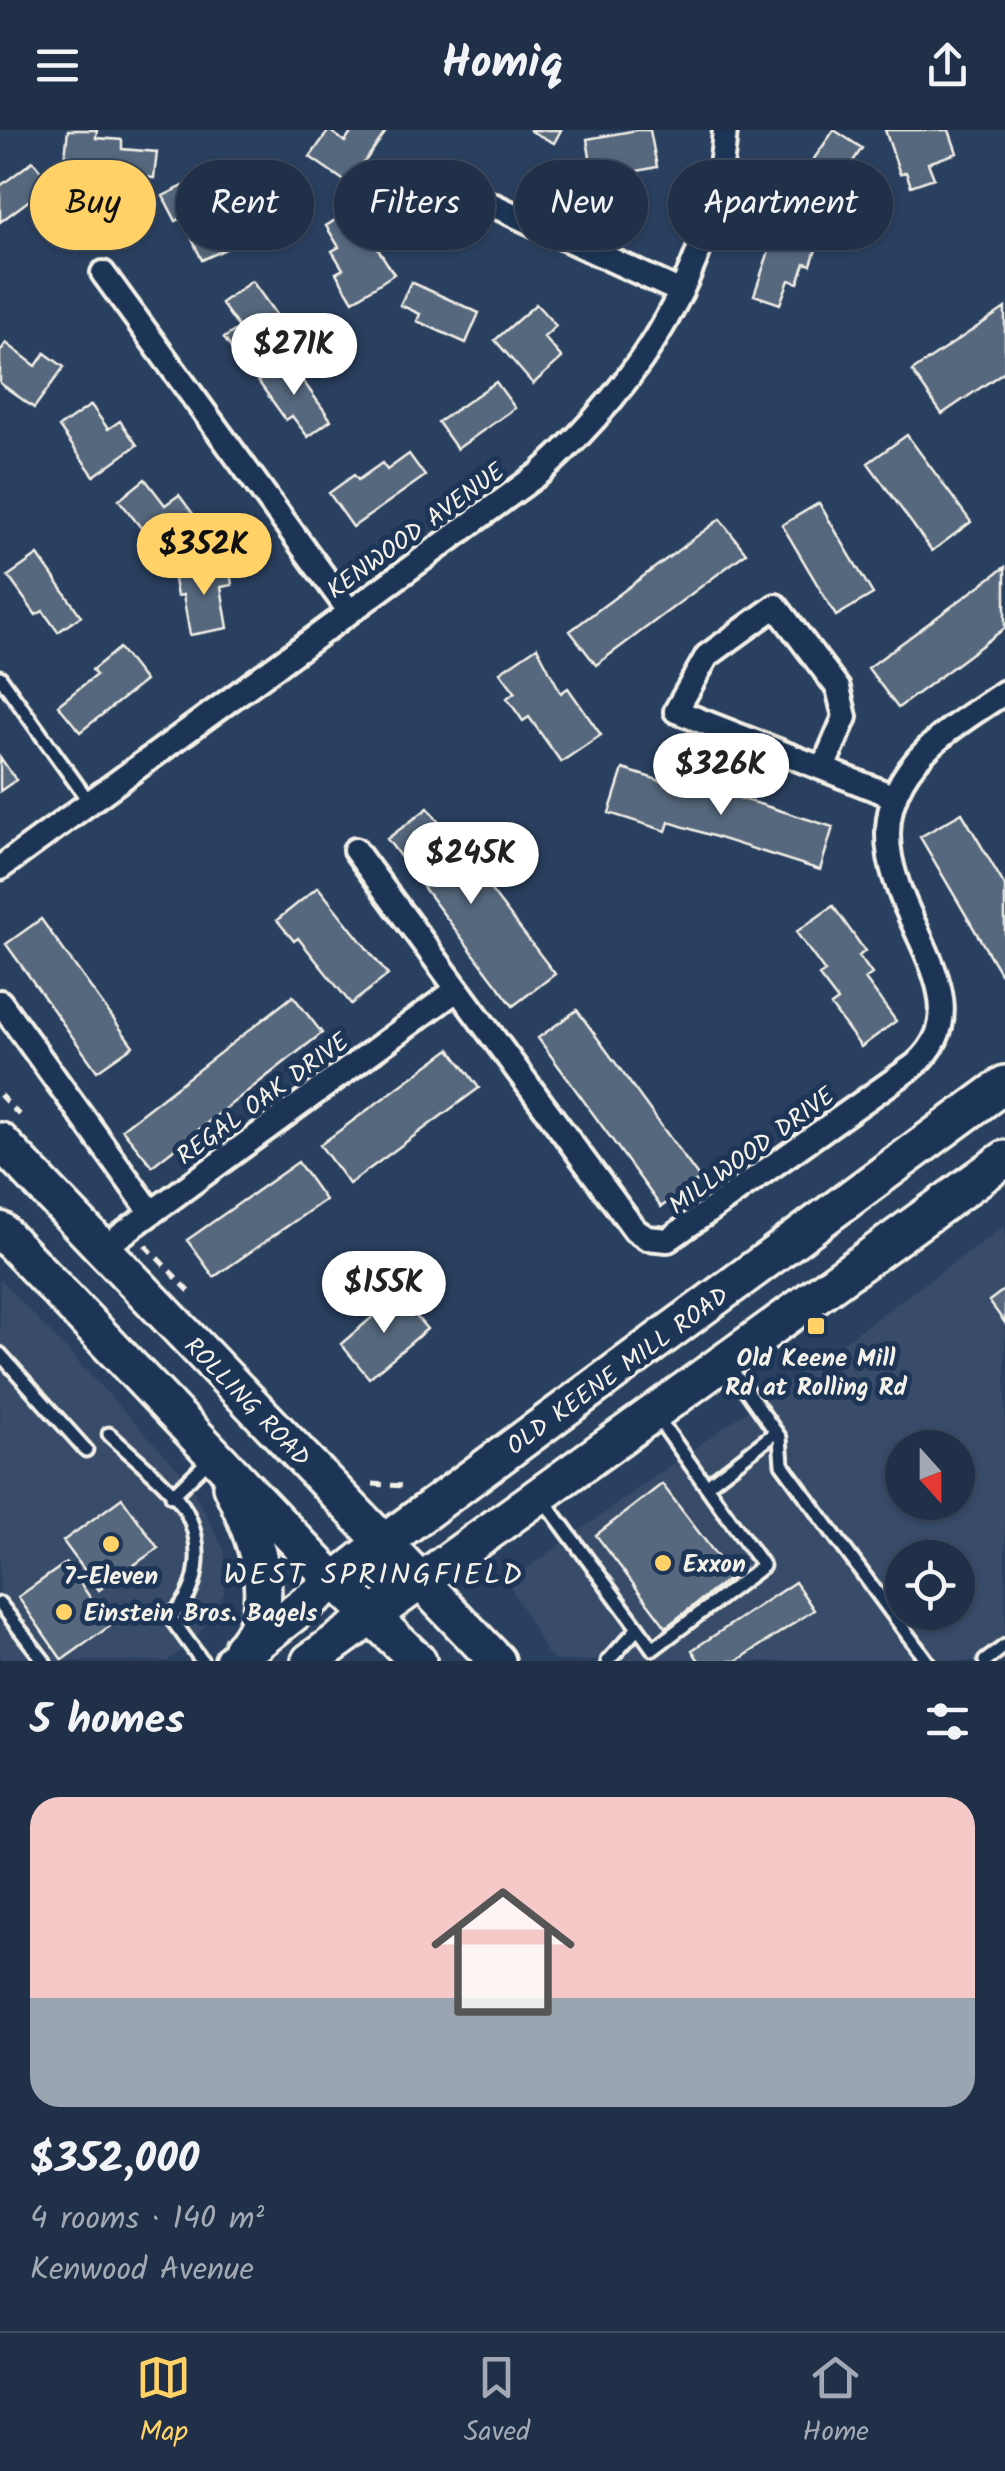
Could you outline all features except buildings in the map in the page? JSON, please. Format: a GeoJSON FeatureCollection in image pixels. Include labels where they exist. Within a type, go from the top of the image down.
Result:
{"type":"FeatureCollection","features":[{"type":"Feature","properties":{"kind":"main road","name":"OLD KEENE MILL ROAD"},"geometry":{"type":"LineString","coordinates":[[231,1661],[383,1542],[1005,1084]]}},
{"type":"Feature","properties":{"kind":"main road","name":"ROLLING ROAD"},"geometry":{"type":"LineString","coordinates":[[0,1141],[496,1661]]}},
{"type":"Feature","properties":{"kind":"main road"},"geometry":{"type":"LineString","coordinates":[[310,1661],[1005,1159]]}},
{"type":"Feature","properties":{"kind":"main road"},"geometry":{"type":"LineString","coordinates":[[0,1230],[335,1582],[418,1661]]}},
{"type":"Feature","properties":{"kind":"main road"},"geometry":{"type":"LineString","coordinates":[[216,1454],[252,1531],[260,1572],[257,1628],[231,1661]]}},
{"type":"Feature","properties":{"kind":"street","name":"KENWOOD AVENUE"},"geometry":{"type":"LineString","coordinates":[[0,868],[540,473],[581,436],[646,358],[681,292],[700,248],[717,186],[725,130]]}},
{"type":"Feature","properties":{"kind":"street"},"geometry":{"type":"LineString","coordinates":[[495,205],[681,292]]}},
{"type":"Feature","properties":{"kind":"street"},"geometry":{"type":"LineString","coordinates":[[103,273],[350,612]]}},
{"type":"Feature","properties":{"kind":"street"},"geometry":{"type":"LineString","coordinates":[[824,766],[845,717],[838,688],[776,606],[706,656],[676,711],[895,797]]}},
{"type":"Feature","properties":{"kind":"street","name":"MILLWOOD DRIVE"},"geometry":{"type":"LineString","coordinates":[[355,850],[635,1230],[655,1240],[680,1236],[916,1065],[937,1039],[944,996],[888,858],[895,797],[923,754],[1005,692]]}},
{"type":"Feature","properties":{"kind":"street","name":"REGAL OAK DRIVE"},"geometry":{"type":"LineString","coordinates":[[102,1249],[456,991]]}},
{"type":"Feature","properties":{"kind":"street"},"geometry":{"type":"LineString","coordinates":[[0,1002],[151,1212]]}},
{"type":"Feature","properties":{"kind":"lane"},"geometry":{"type":"LineString","coordinates":[[0,677],[90,803]]}},
{"type":"Feature","properties":{"kind":"lane"},"geometry":{"type":"LineString","coordinates":[[0,1354],[86,1450]]}},
{"type":"Feature","properties":{"kind":"lane"},"geometry":{"type":"LineString","coordinates":[[726,1363],[776,1432],[782,1464],[927,1661]]}},
{"type":"Feature","properties":{"kind":"lane"},"geometry":{"type":"LineString","coordinates":[[540,1495],[653,1649],[763,1566],[654,1414]]}},
{"type":"Feature","properties":{"kind":"lane"},"geometry":{"type":"LineString","coordinates":[[706,1486],[776,1432]]}},
{"type":"Feature","properties":{"kind":"lane"},"geometry":{"type":"LineString","coordinates":[[109,1434],[185,1509],[196,1543],[196,1576],[186,1604],[170,1617],[202,1661]]}},
{"type":"Feature","properties":{"kind":"lane"},"geometry":{"type":"LineString","coordinates":[[172,1496],[216,1454]]}},
{"type":"Feature","properties":{"kind":"lane"},"geometry":{"type":"LineString","coordinates":[[0,1604],[44,1661]]}},
{"type":"Feature","properties":{"kind":"lane"},"geometry":{"type":"LineString","coordinates":[[608,1661],[638,1628]]}},
{"type":"Feature","properties":{"kind":"lane"},"geometry":{"type":"LineString","coordinates":[[985,1661],[1005,1646]]}},
{"type":"Feature","properties":{"kind":"path"},"geometry":{"type":"LineString","coordinates":[[365,1478],[378,1488],[404,1486]]}},
{"type":"Feature","properties":{"kind":"shaded area"},"geometry":{"type":"Polygon","coordinates":[[[1005,1226],[1005,1661],[555,1661],[546,1652],[508,1582],[1005,1226]]]}},
{"type":"Feature","properties":{"kind":"shaded area"},"geometry":{"type":"Polygon","coordinates":[[[0,1279],[187,1478],[225,1551],[224,1594],[194,1642],[167,1661],[0,1661],[0,1279]]]}},
{"type":"Feature","properties":{"kind":"place","name":"Old Keene Mill Rd at Rolling Rd"},"geometry":{"type":"Point","coordinates":[816,1326]}},
{"type":"Feature","properties":{"kind":"place","name":"7-Eleven"},"geometry":{"type":"Point","coordinates":[111,1544]}},
{"type":"Feature","properties":{"kind":"place","name":"Exxon"},"geometry":{"type":"Point","coordinates":[663,1563]}},
{"type":"Feature","properties":{"kind":"place","name":"Einstein Bros. Bagels"},"geometry":{"type":"Point","coordinates":[64,1612]}},
{"type":"Feature","properties":{"kind":"district","name":"WEST SPRINGFIELD"},"geometry":{"type":"Point","coordinates":[374,1574]}}]}
